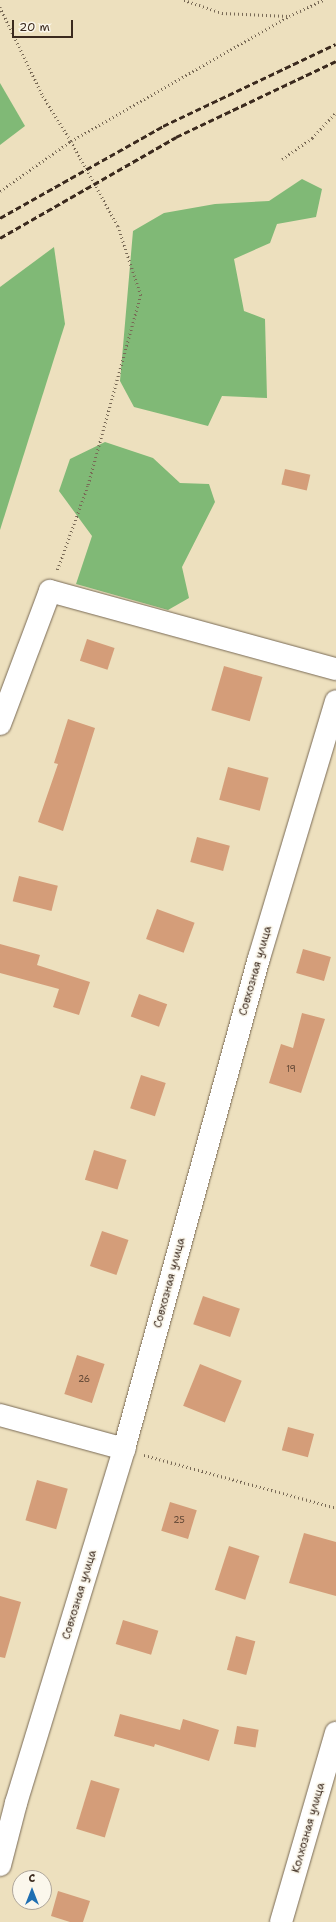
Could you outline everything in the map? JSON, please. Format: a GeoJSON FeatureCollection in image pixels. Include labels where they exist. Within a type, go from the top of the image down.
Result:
{"type":"FeatureCollection","features":[{"type":"Feature","properties":{"kind":"street"},"geometry":{"type":"LineString","coordinates":[[0,724],[50,592],[336,670]]}},
{"type":"Feature","properties":{"kind":"street","name":"Совхозная улица"},"geometry":{"type":"LineString","coordinates":[[0,1865],[16,1802],[124,1449],[259,958],[336,701]]}},
{"type":"Feature","properties":{"kind":"street"},"geometry":{"type":"LineString","coordinates":[[0,1415],[124,1449]]}},
{"type":"Feature","properties":{"kind":"street","name":"Колхозная улица"},"geometry":{"type":"LineString","coordinates":[[281,1922],[336,1734]]}},
{"type":"Feature","properties":{"kind":"path"},"geometry":{"type":"LineString","coordinates":[[184,0],[222,13],[289,16]]}},
{"type":"Feature","properties":{"kind":"path"},"geometry":{"type":"LineString","coordinates":[[0,191],[71,141],[289,16],[324,0]]}},
{"type":"Feature","properties":{"kind":"path"},"geometry":{"type":"LineString","coordinates":[[0,7],[43,96],[71,141],[118,226],[141,295],[88,486],[50,592]]}},
{"type":"Feature","properties":{"kind":"path"},"geometry":{"type":"LineString","coordinates":[[282,159],[312,138],[336,112]]}},
{"type":"Feature","properties":{"kind":"path"},"geometry":{"type":"LineString","coordinates":[[124,1449],[336,1508]]}},
{"type":"Feature","properties":{"kind":"green space"},"geometry":{"type":"Polygon","coordinates":[[[0,83],[25,126],[0,145],[0,83]]]}},
{"type":"Feature","properties":{"kind":"green space"},"geometry":{"type":"Polygon","coordinates":[[[302,179],[322,189],[316,217],[277,224],[270,243],[234,259],[244,311],[265,319],[267,398],[222,396],[208,426],[134,407],[120,381],[133,231],[164,213],[215,204],[269,201],[302,179]]]}},
{"type":"Feature","properties":{"kind":"green space"},"geometry":{"type":"Polygon","coordinates":[[[54,247],[65,324],[0,530],[0,287],[54,247]]]}},
{"type":"Feature","properties":{"kind":"green space"},"geometry":{"type":"Polygon","coordinates":[[[105,442],[153,458],[180,483],[209,484],[215,502],[182,567],[189,598],[168,610],[76,584],[92,536],[59,491],[70,459],[105,442]]]}},
{"type":"Feature","properties":{"kind":"building"},"geometry":{"type":"Polygon","coordinates":[[[285,469],[310,475],[307,490],[281,485],[285,469]]]}},
{"type":"Feature","properties":{"kind":"building"},"geometry":{"type":"Polygon","coordinates":[[[87,639],[115,648],[107,670],[80,661],[87,639]]]}},
{"type":"Feature","properties":{"kind":"building"},"geometry":{"type":"Polygon","coordinates":[[[224,666],[262,677],[250,721],[211,710],[224,666]]]}},
{"type":"Feature","properties":{"kind":"building"},"geometry":{"type":"Polygon","coordinates":[[[68,719],[95,728],[63,831],[38,822],[58,764],[54,763],[68,719]]]}},
{"type":"Feature","properties":{"kind":"building"},"geometry":{"type":"Polygon","coordinates":[[[228,767],[269,778],[260,811],[219,800],[228,767]]]}},
{"type":"Feature","properties":{"kind":"building"},"geometry":{"type":"Polygon","coordinates":[[[197,837],[230,846],[223,871],[190,862],[197,837]]]}},
{"type":"Feature","properties":{"kind":"building"},"geometry":{"type":"Polygon","coordinates":[[[19,876],[58,886],[52,911],[13,901],[19,876]]]}},
{"type":"Feature","properties":{"kind":"building"},"geometry":{"type":"Polygon","coordinates":[[[157,909],[195,923],[184,953],[146,939],[157,909]]]}},
{"type":"Feature","properties":{"kind":"building"},"geometry":{"type":"Polygon","coordinates":[[[0,944],[40,955],[37,965],[90,982],[79,1015],[53,1007],[59,989],[0,973],[0,944]]]}},
{"type":"Feature","properties":{"kind":"building"},"geometry":{"type":"Polygon","coordinates":[[[303,949],[331,957],[324,981],[296,973],[303,949]]]}},
{"type":"Feature","properties":{"kind":"building"},"geometry":{"type":"Polygon","coordinates":[[[139,994],[167,1004],[159,1027],[131,1017],[139,994]]]}},
{"type":"Feature","properties":{"kind":"building"},"geometry":{"type":"Polygon","coordinates":[[[302,1013],[325,1019],[301,1093],[269,1083],[281,1044],[293,1048],[302,1013]]]}},
{"type":"Feature","properties":{"kind":"building"},"geometry":{"type":"Polygon","coordinates":[[[141,1075],[166,1083],[155,1116],[130,1108],[141,1075]]]}},
{"type":"Feature","properties":{"kind":"building"},"geometry":{"type":"Polygon","coordinates":[[[94,1150],[127,1160],[117,1190],[85,1180],[94,1150]]]}},
{"type":"Feature","properties":{"kind":"building"},"geometry":{"type":"Polygon","coordinates":[[[102,1231],[128,1240],[116,1275],[90,1266],[102,1231]]]}},
{"type":"Feature","properties":{"kind":"building"},"geometry":{"type":"Polygon","coordinates":[[[203,1296],[240,1309],[230,1337],[193,1324],[203,1296]]]}},
{"type":"Feature","properties":{"kind":"building"},"geometry":{"type":"Polygon","coordinates":[[[77,1355],[105,1364],[92,1403],[64,1394],[77,1355]]]}},
{"type":"Feature","properties":{"kind":"building"},"geometry":{"type":"Polygon","coordinates":[[[200,1364],[242,1381],[225,1423],[183,1406],[200,1364]]]}},
{"type":"Feature","properties":{"kind":"building"},"geometry":{"type":"Polygon","coordinates":[[[288,1427],[314,1434],[308,1457],[282,1450],[288,1427]]]}},
{"type":"Feature","properties":{"kind":"building"},"geometry":{"type":"Polygon","coordinates":[[[37,1480],[68,1489],[56,1529],[25,1520],[37,1480]]]}},
{"type":"Feature","properties":{"kind":"building"},"geometry":{"type":"Polygon","coordinates":[[[170,1502],[197,1510],[188,1539],[161,1531],[170,1502]]]}},
{"type":"Feature","properties":{"kind":"building"},"geometry":{"type":"Polygon","coordinates":[[[304,1533],[336,1542],[336,1596],[289,1583],[304,1533]]]}},
{"type":"Feature","properties":{"kind":"building"},"geometry":{"type":"Polygon","coordinates":[[[229,1546],[259,1556],[245,1600],[215,1590],[229,1546]]]}},
{"type":"Feature","properties":{"kind":"building"},"geometry":{"type":"Polygon","coordinates":[[[0,1596],[21,1602],[5,1658],[0,1657],[0,1596]]]}},
{"type":"Feature","properties":{"kind":"building"},"geometry":{"type":"Polygon","coordinates":[[[123,1620],[158,1631],[151,1655],[116,1644],[123,1620]]]}},
{"type":"Feature","properties":{"kind":"building"},"geometry":{"type":"Polygon","coordinates":[[[236,1636],[255,1641],[246,1675],[227,1670],[236,1636]]]}},
{"type":"Feature","properties":{"kind":"building"},"geometry":{"type":"Polygon","coordinates":[[[120,1714],[180,1730],[183,1719],[219,1730],[209,1761],[155,1744],[154,1747],[114,1736],[120,1714]]]}},
{"type":"Feature","properties":{"kind":"building"},"geometry":{"type":"Polygon","coordinates":[[[237,1726],[259,1730],[256,1748],[234,1744],[237,1726]]]}},
{"type":"Feature","properties":{"kind":"building"},"geometry":{"type":"Polygon","coordinates":[[[91,1780],[120,1789],[105,1838],[76,1829],[91,1780]]]}},
{"type":"Feature","properties":{"kind":"building"},"geometry":{"type":"Polygon","coordinates":[[[58,1891],[90,1901],[83,1922],[70,1922],[51,1916],[58,1891]]]}},
{"type":"Feature","properties":{"kind":"railway"},"geometry":{"type":"LineString","coordinates":[[0,218],[163,126],[336,44]]}},
{"type":"Feature","properties":{"kind":"railway"},"geometry":{"type":"LineString","coordinates":[[0,238],[176,137],[336,61]]}}]}
